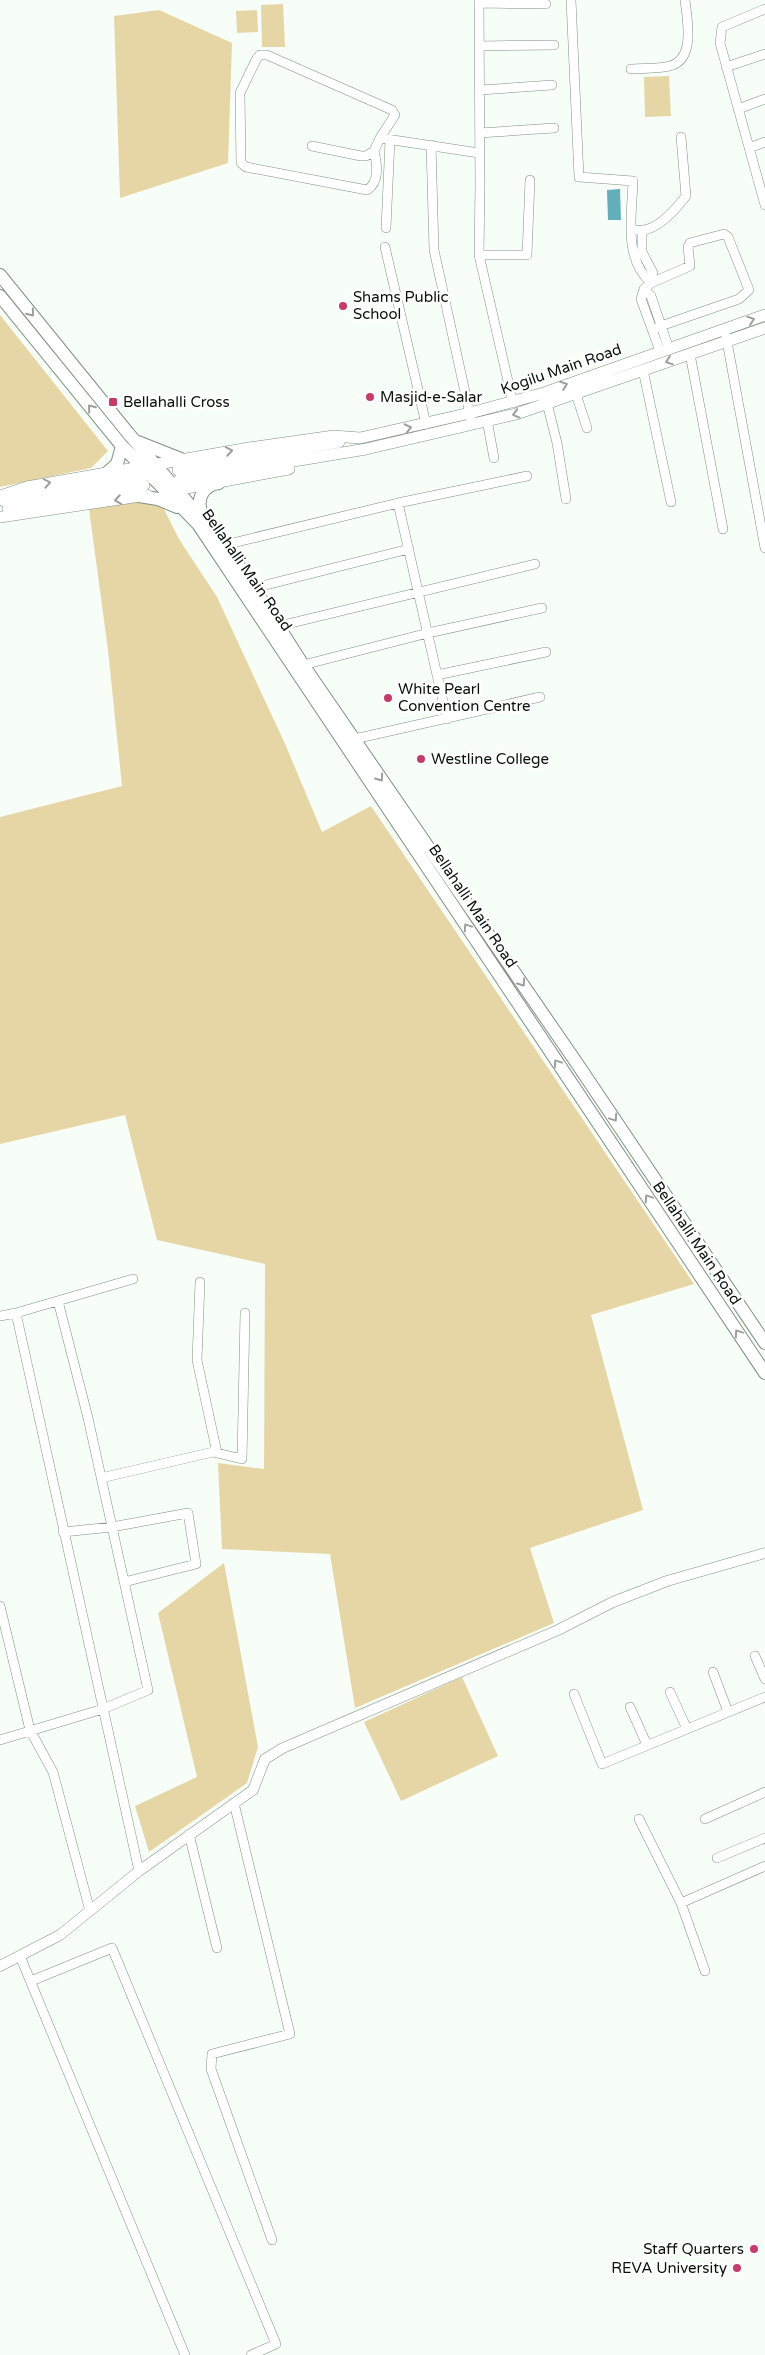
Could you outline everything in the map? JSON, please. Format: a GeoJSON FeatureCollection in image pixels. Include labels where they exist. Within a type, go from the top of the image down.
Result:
{"type":"FeatureCollection","features":[{"type":"Feature","properties":{"kind":"main road"},"geometry":{"type":"LineString","coordinates":[[0,275],[127,442],[148,448],[176,478]]}},
{"type":"Feature","properties":{"kind":"main road"},"geometry":{"type":"LineString","coordinates":[[0,296],[127,442],[154,464],[176,478],[360,438]]}},
{"type":"Feature","properties":{"kind":"main road","name":"Kogilu Main Road"},"geometry":{"type":"LineString","coordinates":[[176,478],[334,436],[360,438],[426,424],[471,419],[487,420],[546,399],[664,350],[765,315]]}},
{"type":"Feature","properties":{"kind":"main road","name":"Kogilu Main Road"},"geometry":{"type":"LineString","coordinates":[[366,449],[471,419],[513,403],[576,394],[765,328]]}},
{"type":"Feature","properties":{"kind":"main road"},"geometry":{"type":"LineString","coordinates":[[108,472],[117,464],[127,442]]}},
{"type":"Feature","properties":{"kind":"main road","name":"Bellahalli Main Road"},"geometry":{"type":"LineString","coordinates":[[127,442],[142,481],[176,478]]}},
{"type":"Feature","properties":{"kind":"main road"},"geometry":{"type":"LineString","coordinates":[[0,502],[366,449]]}},
{"type":"Feature","properties":{"kind":"main road"},"geometry":{"type":"LineString","coordinates":[[205,520],[199,507],[200,497],[209,486],[334,461],[366,449]]}},
{"type":"Feature","properties":{"kind":"main road"},"geometry":{"type":"LineString","coordinates":[[154,464],[165,476],[219,483]]}},
{"type":"Feature","properties":{"kind":"main road"},"geometry":{"type":"LineString","coordinates":[[0,517],[142,481],[154,464]]}},
{"type":"Feature","properties":{"kind":"main road"},"geometry":{"type":"LineString","coordinates":[[0,496],[27,487],[108,472],[142,481],[167,502],[189,516]]}},
{"type":"Feature","properties":{"kind":"main road","name":"Bellahalli Main Road"},"geometry":{"type":"LineString","coordinates":[[176,478],[189,516],[227,566],[582,1070],[765,1342]]}},
{"type":"Feature","properties":{"kind":"main road","name":"Bellahalli Main Road"},"geometry":{"type":"LineString","coordinates":[[176,478],[254,588],[349,740],[765,1373]]}},
{"type":"Feature","properties":{"kind":"main road"},"geometry":{"type":"LineString","coordinates":[[0,511],[142,481]]}},
{"type":"Feature","properties":{"kind":"street"},"geometry":{"type":"LineString","coordinates":[[571,0],[580,177],[633,181],[637,230],[631,242],[636,262],[647,286]]}},
{"type":"Feature","properties":{"kind":"street"},"geometry":{"type":"LineString","coordinates":[[631,69],[672,66],[684,54],[689,40],[684,0]]}},
{"type":"Feature","properties":{"kind":"street"},"geometry":{"type":"LineString","coordinates":[[513,403],[479,255],[479,2],[546,4]]}},
{"type":"Feature","properties":{"kind":"street"},"geometry":{"type":"LineString","coordinates":[[765,9],[722,27],[720,43],[749,148],[763,187],[765,205]]}},
{"type":"Feature","properties":{"kind":"street"},"geometry":{"type":"LineString","coordinates":[[479,46],[554,45]]}},
{"type":"Feature","properties":{"kind":"street"},"geometry":{"type":"LineString","coordinates":[[726,67],[765,54]]}},
{"type":"Feature","properties":{"kind":"street"},"geometry":{"type":"LineString","coordinates":[[312,146],[366,156],[374,151],[395,115],[392,110],[268,55],[260,55],[242,85],[240,92],[241,163],[246,167],[367,190],[372,187],[378,167],[374,151]]}},
{"type":"Feature","properties":{"kind":"street"},"geometry":{"type":"LineString","coordinates":[[480,90],[552,85]]}},
{"type":"Feature","properties":{"kind":"street"},"geometry":{"type":"LineString","coordinates":[[738,109],[765,99]]}},
{"type":"Feature","properties":{"kind":"street"},"geometry":{"type":"LineString","coordinates":[[480,133],[554,128]]}},
{"type":"Feature","properties":{"kind":"street"},"geometry":{"type":"LineString","coordinates":[[637,230],[660,223],[675,211],[686,196],[681,137]]}},
{"type":"Feature","properties":{"kind":"street"},"geometry":{"type":"LineString","coordinates":[[380,138],[479,153]]}},
{"type":"Feature","properties":{"kind":"street"},"geometry":{"type":"LineString","coordinates":[[386,228],[390,140]]}},
{"type":"Feature","properties":{"kind":"street"},"geometry":{"type":"LineString","coordinates":[[749,148],[765,142]]}},
{"type":"Feature","properties":{"kind":"street"},"geometry":{"type":"LineString","coordinates":[[431,145],[434,250],[471,419]]}},
{"type":"Feature","properties":{"kind":"street"},"geometry":{"type":"LineString","coordinates":[[479,255],[526,255],[530,180]]}},
{"type":"Feature","properties":{"kind":"street"},"geometry":{"type":"LineString","coordinates":[[656,327],[739,298],[749,290],[728,237],[724,234],[690,243],[688,247],[690,266],[647,286],[641,300],[656,327],[664,350]]}},
{"type":"Feature","properties":{"kind":"street"},"geometry":{"type":"LineString","coordinates":[[385,247],[426,424]]}},
{"type":"Feature","properties":{"kind":"street"},"geometry":{"type":"LineString","coordinates":[[725,329],[765,548]]}},
{"type":"Feature","properties":{"kind":"street"},"geometry":{"type":"LineString","coordinates":[[690,354],[723,529]]}},
{"type":"Feature","properties":{"kind":"street"},"geometry":{"type":"LineString","coordinates":[[643,370],[671,502]]}},
{"type":"Feature","properties":{"kind":"street"},"geometry":{"type":"LineString","coordinates":[[576,394],[587,428]]}},
{"type":"Feature","properties":{"kind":"street"},"geometry":{"type":"LineString","coordinates":[[546,399],[557,443],[566,499]]}},
{"type":"Feature","properties":{"kind":"street"},"geometry":{"type":"LineString","coordinates":[[487,420],[494,458]]}},
{"type":"Feature","properties":{"kind":"street"},"geometry":{"type":"LineString","coordinates":[[224,545],[398,503],[527,476]]}},
{"type":"Feature","properties":{"kind":"street"},"geometry":{"type":"LineString","coordinates":[[398,503],[447,718]]}},
{"type":"Feature","properties":{"kind":"street"},"geometry":{"type":"LineString","coordinates":[[254,588],[409,549]]}},
{"type":"Feature","properties":{"kind":"street"},"geometry":{"type":"LineString","coordinates":[[279,626],[535,564]]}},
{"type":"Feature","properties":{"kind":"street"},"geometry":{"type":"LineString","coordinates":[[303,665],[428,633],[542,608]]}},
{"type":"Feature","properties":{"kind":"street"},"geometry":{"type":"LineString","coordinates":[[437,675],[546,652]]}},
{"type":"Feature","properties":{"kind":"street"},"geometry":{"type":"LineString","coordinates":[[349,740],[540,697]]}},
{"type":"Feature","properties":{"kind":"street"},"geometry":{"type":"LineString","coordinates":[[0,1316],[16,1314],[133,1279]]}},
{"type":"Feature","properties":{"kind":"street"},"geometry":{"type":"LineString","coordinates":[[200,1282],[197,1360],[217,1453]]}},
{"type":"Feature","properties":{"kind":"street"},"geometry":{"type":"LineString","coordinates":[[0,1740],[103,1709],[148,1690],[88,1418],[58,1301]]}},
{"type":"Feature","properties":{"kind":"street"},"geometry":{"type":"LineString","coordinates":[[101,1478],[213,1452],[242,1459],[245,1313]]}},
{"type":"Feature","properties":{"kind":"street"},"geometry":{"type":"LineString","coordinates":[[16,1314],[139,1871]]}},
{"type":"Feature","properties":{"kind":"street"},"geometry":{"type":"LineString","coordinates":[[63,1532],[188,1513],[196,1564],[124,1582]]}},
{"type":"Feature","properties":{"kind":"street"},"geometry":{"type":"LineString","coordinates":[[0,1966],[60,1935],[139,1871],[253,1790],[265,1759],[283,1748],[558,1630],[613,1602],[667,1581],[765,1553]]}},
{"type":"Feature","properties":{"kind":"street"},"geometry":{"type":"LineString","coordinates":[[0,1606],[4,1642],[30,1730],[53,1772],[90,1911]]}},
{"type":"Feature","properties":{"kind":"street"},"geometry":{"type":"LineString","coordinates":[[755,1656],[765,1679]]}},
{"type":"Feature","properties":{"kind":"street"},"geometry":{"type":"LineString","coordinates":[[713,1672],[728,1712]]}},
{"type":"Feature","properties":{"kind":"street"},"geometry":{"type":"LineString","coordinates":[[670,1692],[687,1729]]}},
{"type":"Feature","properties":{"kind":"street"},"geometry":{"type":"LineString","coordinates":[[574,1694],[602,1764],[765,1697]]}},
{"type":"Feature","properties":{"kind":"street"},"geometry":{"type":"LineString","coordinates":[[630,1706],[647,1745]]}},
{"type":"Feature","properties":{"kind":"street"},"geometry":{"type":"LineString","coordinates":[[705,1819],[765,1792]]}},
{"type":"Feature","properties":{"kind":"street"},"geometry":{"type":"LineString","coordinates":[[234,1803],[290,2034],[212,2054],[211,2069],[272,2240]]}},
{"type":"Feature","properties":{"kind":"street"},"geometry":{"type":"LineString","coordinates":[[639,1819],[681,1903],[706,1971]]}},
{"type":"Feature","properties":{"kind":"street"},"geometry":{"type":"LineString","coordinates":[[189,1834],[217,1948]]}},
{"type":"Feature","properties":{"kind":"street"},"geometry":{"type":"LineString","coordinates":[[717,1858],[765,1838]]}},
{"type":"Feature","properties":{"kind":"street"},"geometry":{"type":"LineString","coordinates":[[681,1903],[765,1866]]}},
{"type":"Feature","properties":{"kind":"street"},"geometry":{"type":"LineString","coordinates":[[31,1981],[112,1948],[276,2344],[251,2355]]}},
{"type":"Feature","properties":{"kind":"street"},"geometry":{"type":"LineString","coordinates":[[20,1956],[185,2355]]}},
{"type":"Feature","properties":{"kind":"shaded area"},"geometry":{"type":"Polygon","coordinates":[[[283,4],[285,47],[262,47],[261,5],[283,4]]]}},
{"type":"Feature","properties":{"kind":"shaded area"},"geometry":{"type":"Polygon","coordinates":[[[159,10],[232,43],[228,163],[120,198],[114,16],[159,10]]]}},
{"type":"Feature","properties":{"kind":"shaded area"},"geometry":{"type":"Polygon","coordinates":[[[257,10],[258,32],[237,33],[236,11],[257,10]]]}},
{"type":"Feature","properties":{"kind":"shaded area"},"geometry":{"type":"Polygon","coordinates":[[[669,76],[671,116],[645,117],[644,77],[669,76]]]}},
{"type":"Feature","properties":{"kind":"shaded area"},"geometry":{"type":"Polygon","coordinates":[[[0,315],[108,451],[91,468],[0,487],[0,315]]]}},
{"type":"Feature","properties":{"kind":"shaded area"},"geometry":{"type":"Polygon","coordinates":[[[139,502],[163,507],[179,539],[217,597],[286,746],[322,832],[371,806],[694,1284],[591,1315],[643,1510],[530,1548],[554,1623],[355,1708],[330,1554],[222,1549],[218,1463],[264,1469],[265,1264],[157,1240],[125,1115],[0,1144],[0,817],[122,786],[108,650],[89,509],[139,502]]]}},
{"type":"Feature","properties":{"kind":"shaded area"},"geometry":{"type":"Polygon","coordinates":[[[224,1563],[258,1747],[247,1783],[149,1852],[135,1806],[197,1777],[158,1613],[224,1563]]]}},
{"type":"Feature","properties":{"kind":"shaded area"},"geometry":{"type":"Polygon","coordinates":[[[462,1677],[498,1756],[401,1801],[364,1722],[462,1677]]]}},
{"type":"Feature","properties":{"kind":"water"},"geometry":{"type":"Polygon","coordinates":[[[620,189],[621,220],[608,220],[607,190],[620,189]]]}},
{"type":"Feature","properties":{"kind":"place","name":"Shams Public School"},"geometry":{"type":"Point","coordinates":[343,306]}},
{"type":"Feature","properties":{"kind":"place","name":"Masjid-e-Salar"},"geometry":{"type":"Point","coordinates":[370,397]}},
{"type":"Feature","properties":{"kind":"place","name":"Bellahalli Cross"},"geometry":{"type":"Point","coordinates":[113,402]}},
{"type":"Feature","properties":{"kind":"place","name":"White Pearl Convention Centre"},"geometry":{"type":"Point","coordinates":[388,698]}},
{"type":"Feature","properties":{"kind":"place","name":"Westline College"},"geometry":{"type":"Point","coordinates":[421,759]}},
{"type":"Feature","properties":{"kind":"place","name":"Staff Quarters"},"geometry":{"type":"Point","coordinates":[754,2249]}},
{"type":"Feature","properties":{"kind":"place","name":"REVA University"},"geometry":{"type":"Point","coordinates":[737,2268]}}]}
